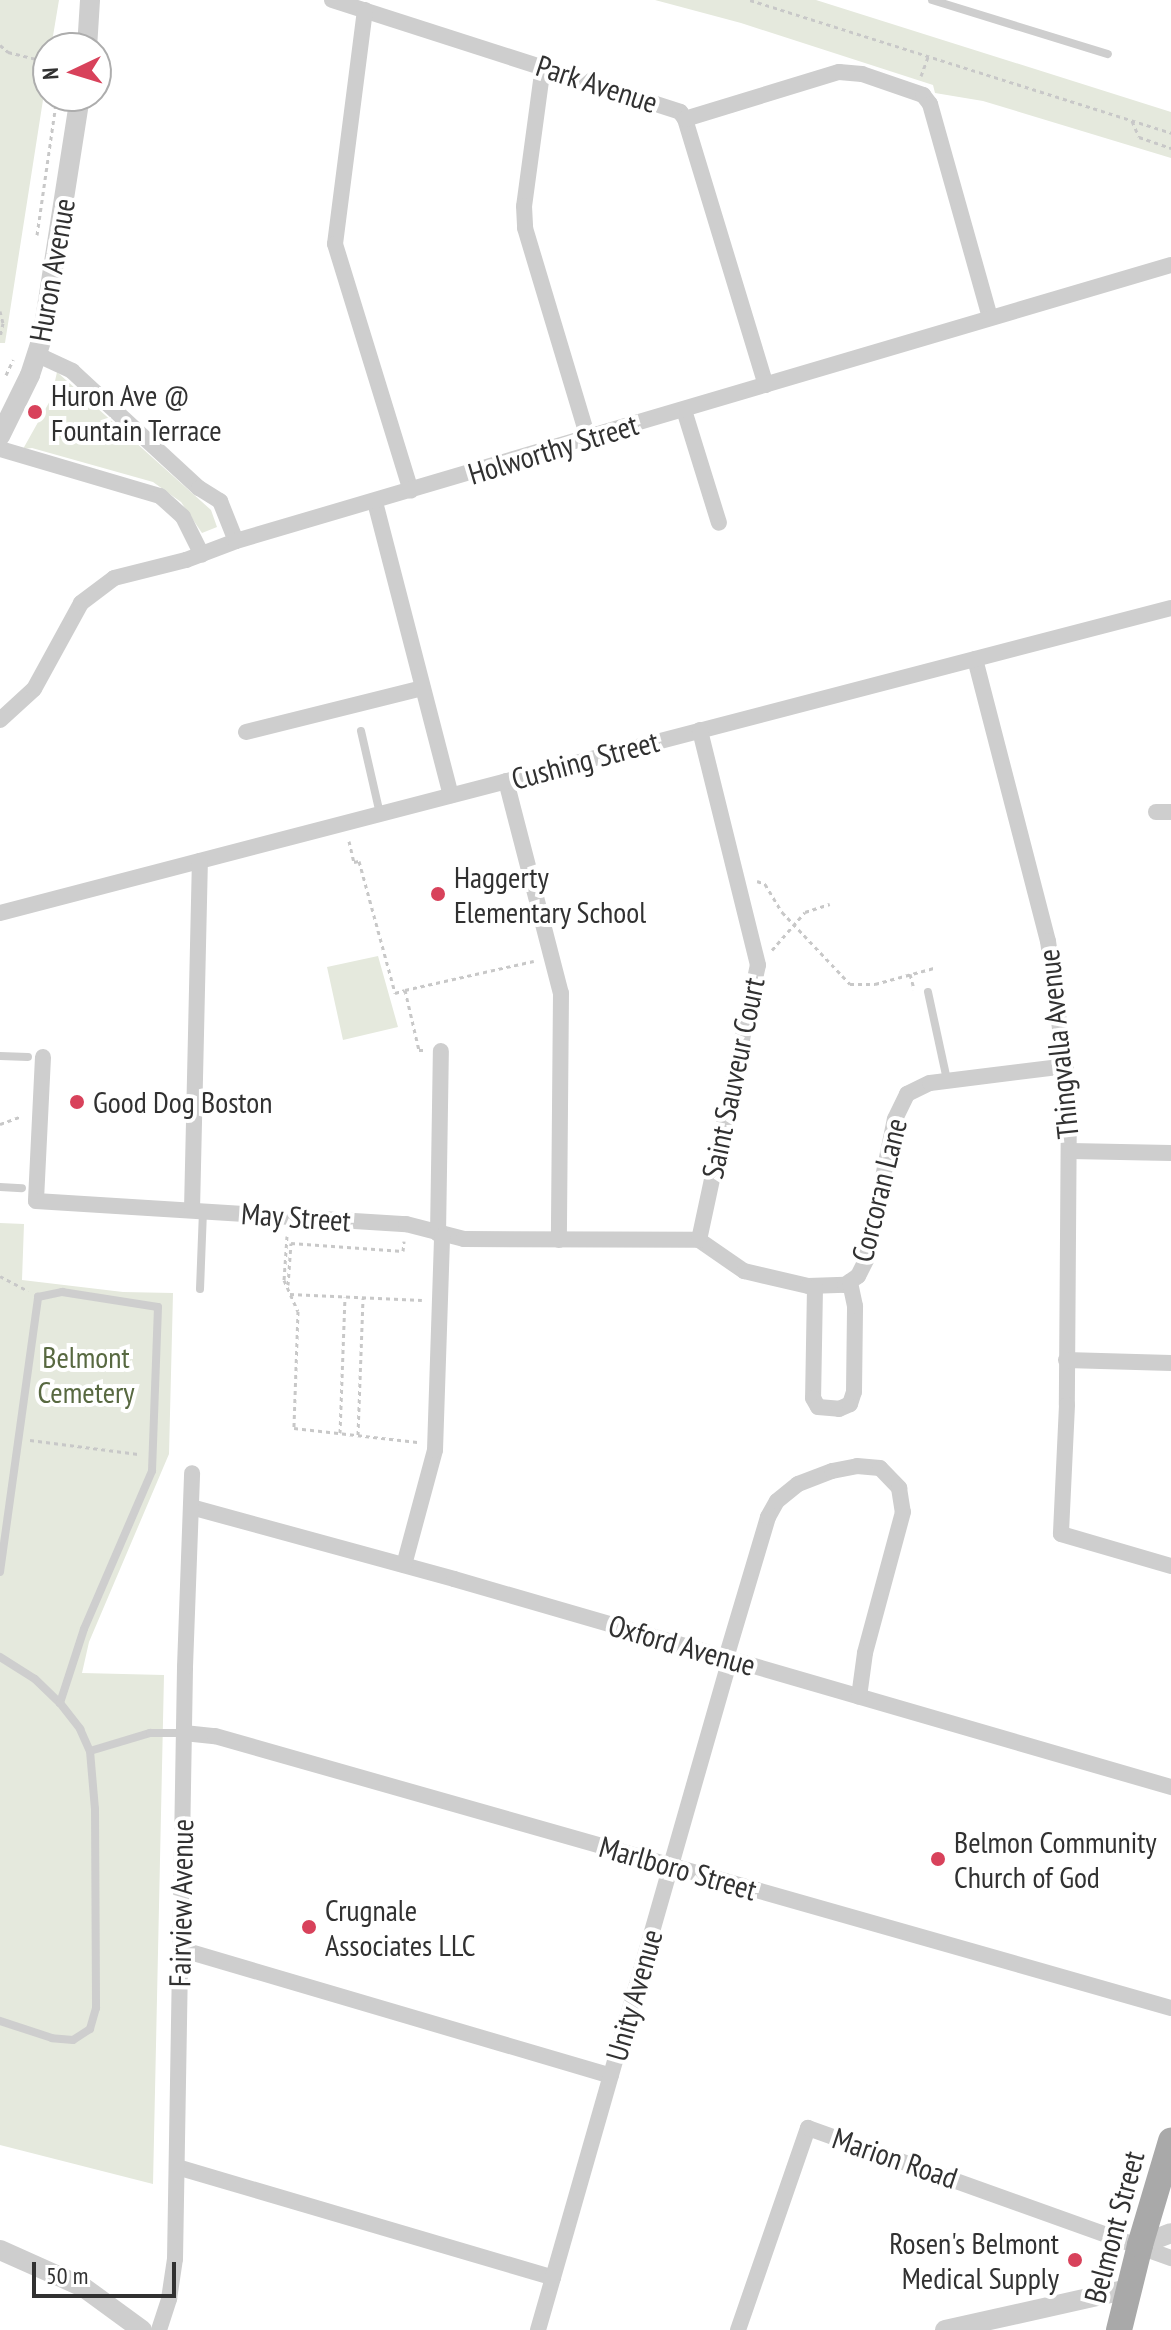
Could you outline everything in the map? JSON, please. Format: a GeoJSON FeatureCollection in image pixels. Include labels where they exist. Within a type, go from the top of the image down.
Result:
{"type":"FeatureCollection","features":[{"type":"Feature","properties":{"kind":"main road","name":"Belmont Street"},"geometry":{"type":"LineString","coordinates":[[1119,2330],[1171,2141]]}},
{"type":"Feature","properties":{"kind":"street"},"geometry":{"type":"LineString","coordinates":[[89,32],[91,10],[101,0]]}},
{"type":"Feature","properties":{"kind":"street","name":"Park Avenue"},"geometry":{"type":"LineString","coordinates":[[332,0],[676,110],[685,119],[766,385]]}},
{"type":"Feature","properties":{"kind":"street"},"geometry":{"type":"LineString","coordinates":[[365,10],[335,244],[411,491]]}},
{"type":"Feature","properties":{"kind":"street"},"geometry":{"type":"LineString","coordinates":[[543,66],[525,228],[588,438]]}},
{"type":"Feature","properties":{"kind":"street"},"geometry":{"type":"LineString","coordinates":[[685,119],[839,72],[862,74],[923,95],[930,104],[990,318]]}},
{"type":"Feature","properties":{"kind":"street","name":"Huron Avenue"},"geometry":{"type":"LineString","coordinates":[[0,436],[38,355],[77,112]]}},
{"type":"Feature","properties":{"kind":"street","name":"Holworthy Street"},"geometry":{"type":"LineString","coordinates":[[0,720],[34,689],[73,615],[91,593],[114,578],[202,555],[236,541],[1171,265]]}},
{"type":"Feature","properties":{"kind":"street"},"geometry":{"type":"LineString","coordinates":[[38,355],[72,371],[199,488],[220,501],[236,541]]}},
{"type":"Feature","properties":{"kind":"street"},"geometry":{"type":"LineString","coordinates":[[684,410],[719,523]]}},
{"type":"Feature","properties":{"kind":"street"},"geometry":{"type":"LineString","coordinates":[[0,449],[160,496],[183,517],[202,555]]}},
{"type":"Feature","properties":{"kind":"street"},"geometry":{"type":"LineString","coordinates":[[375,502],[451,795]]}},
{"type":"Feature","properties":{"kind":"street","name":"Cushing Street"},"geometry":{"type":"LineString","coordinates":[[0,913],[1171,608]]}},
{"type":"Feature","properties":{"kind":"street","name":"Thingvalla Avenue"},"geometry":{"type":"LineString","coordinates":[[975,659],[1048,941],[1066,1066],[1070,1151],[1061,1534],[1171,1566]]}},
{"type":"Feature","properties":{"kind":"street"},"geometry":{"type":"LineString","coordinates":[[246,732],[423,688]]}},
{"type":"Feature","properties":{"kind":"street","name":"Saint Sauveur Court"},"geometry":{"type":"LineString","coordinates":[[699,1240],[758,965],[700,730]]}},
{"type":"Feature","properties":{"kind":"street"},"geometry":{"type":"LineString","coordinates":[[506,781],[561,993],[559,1240]]}},
{"type":"Feature","properties":{"kind":"street"},"geometry":{"type":"LineString","coordinates":[[198,1210],[200,861]]}},
{"type":"Feature","properties":{"kind":"street"},"geometry":{"type":"LineString","coordinates":[[404,1565],[435,1450],[441,1051]]}},
{"type":"Feature","properties":{"kind":"street","name":"May Street"},"geometry":{"type":"LineString","coordinates":[[36,1057],[36,1201],[406,1224],[464,1239],[699,1240]]}},
{"type":"Feature","properties":{"kind":"street","name":"Corcoran Lane"},"geometry":{"type":"LineString","coordinates":[[699,1240],[744,1271],[815,1287],[835,1287],[850,1282],[861,1271],[868,1254],[901,1103],[918,1087],[1066,1066]]}},
{"type":"Feature","properties":{"kind":"street"},"geometry":{"type":"LineString","coordinates":[[1070,1151],[1171,1153]]}},
{"type":"Feature","properties":{"kind":"street"},"geometry":{"type":"LineString","coordinates":[[815,1287],[813,1398],[818,1407],[839,1409],[850,1404],[854,1392],[855,1306],[850,1282]]}},
{"type":"Feature","properties":{"kind":"street"},"geometry":{"type":"LineString","coordinates":[[1066,1360],[1171,1363]]}},
{"type":"Feature","properties":{"kind":"street","name":"Unity Avenue"},"geometry":{"type":"LineString","coordinates":[[538,2330],[768,1517],[777,1501],[798,1484],[832,1471],[857,1466],[880,1468],[899,1488],[903,1512],[865,1653],[859,1697]]}},
{"type":"Feature","properties":{"kind":"street","name":"Fairview Avenue"},"geometry":{"type":"LineString","coordinates":[[159,2330],[174,2268],[192,1473]]}},
{"type":"Feature","properties":{"kind":"street","name":"Oxford Avenue"},"geometry":{"type":"LineString","coordinates":[[191,1507],[404,1565],[1171,1787]]}},
{"type":"Feature","properties":{"kind":"street","name":"Marlboro Street"},"geometry":{"type":"LineString","coordinates":[[184,1733],[215,1736],[1171,2008]]}},
{"type":"Feature","properties":{"kind":"street"},"geometry":{"type":"LineString","coordinates":[[180,1949],[611,2076]]}},
{"type":"Feature","properties":{"kind":"street","name":"Marion Road"},"geometry":{"type":"LineString","coordinates":[[738,2330],[808,2128],[1140,2245]]}},
{"type":"Feature","properties":{"kind":"street"},"geometry":{"type":"LineString","coordinates":[[177,2167],[553,2278]]}},
{"type":"Feature","properties":{"kind":"street"},"geometry":{"type":"LineString","coordinates":[[1140,2245],[1171,2233]]}},
{"type":"Feature","properties":{"kind":"street"},"geometry":{"type":"LineString","coordinates":[[1140,2245],[1171,2258]]}},
{"type":"Feature","properties":{"kind":"street"},"geometry":{"type":"LineString","coordinates":[[0,2250],[83,2287],[142,2330]]}},
{"type":"Feature","properties":{"kind":"street"},"geometry":{"type":"LineString","coordinates":[[945,2330],[1129,2289]]}},
{"type":"Feature","properties":{"kind":"lane"},"geometry":{"type":"LineString","coordinates":[[932,0],[967,4],[1108,54]]}},
{"type":"Feature","properties":{"kind":"lane"},"geometry":{"type":"LineString","coordinates":[[361,731],[380,814]]}},
{"type":"Feature","properties":{"kind":"lane"},"geometry":{"type":"LineString","coordinates":[[928,992],[947,1081]]}},
{"type":"Feature","properties":{"kind":"lane"},"geometry":{"type":"LineString","coordinates":[[0,1056],[36,1057]]}},
{"type":"Feature","properties":{"kind":"lane"},"geometry":{"type":"LineString","coordinates":[[0,1187],[22,1188]]}},
{"type":"Feature","properties":{"kind":"lane"},"geometry":{"type":"LineString","coordinates":[[198,1210],[200,1289]]}},
{"type":"Feature","properties":{"kind":"lane"},"geometry":{"type":"LineString","coordinates":[[0,1572],[38,1297],[62,1292],[158,1307],[152,1471],[84,1629],[60,1703]]}},
{"type":"Feature","properties":{"kind":"lane"},"geometry":{"type":"LineString","coordinates":[[0,1657],[35,1679],[60,1703],[80,1729],[90,1751],[95,1809],[96,2008],[90,2029],[79,2038],[52,2038],[0,2021]]}},
{"type":"Feature","properties":{"kind":"lane"},"geometry":{"type":"LineString","coordinates":[[90,1751],[150,1733],[184,1733]]}},
{"type":"Feature","properties":{"kind":"path"},"geometry":{"type":"LineString","coordinates":[[750,0],[1171,133]]}},
{"type":"Feature","properties":{"kind":"path"},"geometry":{"type":"LineString","coordinates":[[0,45],[8,52],[32,58]]}},
{"type":"Feature","properties":{"kind":"path","name":"Huron Avenue"},"geometry":{"type":"LineString","coordinates":[[36,235],[55,112]]}},
{"type":"Feature","properties":{"kind":"path"},"geometry":{"type":"LineString","coordinates":[[1132,121],[1139,137],[1171,148]]}},
{"type":"Feature","properties":{"kind":"path"},"geometry":{"type":"LineString","coordinates":[[0,311],[3,323],[0,337]]}},
{"type":"Feature","properties":{"kind":"path","name":"Huron Avenue"},"geometry":{"type":"LineString","coordinates":[[5,378],[16,352]]}},
{"type":"Feature","properties":{"kind":"path"},"geometry":{"type":"LineString","coordinates":[[349,838],[354,862],[359,861],[395,993],[541,959]]}},
{"type":"Feature","properties":{"kind":"path"},"geometry":{"type":"LineString","coordinates":[[753,880],[765,884],[794,925],[850,984],[875,984],[934,968]]}},
{"type":"Feature","properties":{"kind":"path"},"geometry":{"type":"LineString","coordinates":[[772,950],[810,909],[830,904]]}},
{"type":"Feature","properties":{"kind":"path"},"geometry":{"type":"LineString","coordinates":[[405,990],[419,1050],[441,1051]]}},
{"type":"Feature","properties":{"kind":"path"},"geometry":{"type":"LineString","coordinates":[[0,1124],[12,1123],[27,1114]]}},
{"type":"Feature","properties":{"kind":"path"},"geometry":{"type":"LineString","coordinates":[[287,1232],[284,1280],[298,1311],[294,1428],[421,1442]]}},
{"type":"Feature","properties":{"kind":"path"},"geometry":{"type":"LineString","coordinates":[[289,1291],[291,1243],[403,1251],[404,1239]]}},
{"type":"Feature","properties":{"kind":"path"},"geometry":{"type":"LineString","coordinates":[[0,1276],[38,1297]]}},
{"type":"Feature","properties":{"kind":"path"},"geometry":{"type":"LineString","coordinates":[[289,1291],[425,1300]]}},
{"type":"Feature","properties":{"kind":"path"},"geometry":{"type":"LineString","coordinates":[[340,1433],[345,1297]]}},
{"type":"Feature","properties":{"kind":"path"},"geometry":{"type":"LineString","coordinates":[[358,1435],[363,1298]]}},
{"type":"Feature","properties":{"kind":"path"},"geometry":{"type":"LineString","coordinates":[[20,1439],[153,1456]]}},
{"type":"Feature","properties":{"kind":"green space"},"geometry":{"type":"Polygon","coordinates":[[[0,0],[59,0],[54,32],[32,32],[32,112],[41,112],[5,343],[0,343],[0,0]]]}},
{"type":"Feature","properties":{"kind":"green space"},"geometry":{"type":"Polygon","coordinates":[[[655,0],[816,0],[1171,112],[1171,158],[983,101],[935,93],[933,85],[741,23],[655,0]]]}},
{"type":"Feature","properties":{"kind":"green space"},"geometry":{"type":"Polygon","coordinates":[[[57,372],[211,510],[217,527],[202,533],[181,502],[153,482],[32,448],[23,449],[51,399],[57,372]]]}},
{"type":"Feature","properties":{"kind":"green space"},"geometry":{"type":"Polygon","coordinates":[[[378,956],[398,1027],[343,1040],[327,967],[378,956]]]}},
{"type":"Feature","properties":{"kind":"green space","name":"Belmont Cemetery"},"geometry":{"type":"Polygon","coordinates":[[[0,1223],[24,1224],[22,1280],[123,1292],[173,1293],[169,1454],[89,1642],[82,1673],[164,1675],[153,2184],[0,2145],[0,1223]]]}},
{"type":"Feature","properties":{"kind":"place","name":"Huron Ave @ Fountain Terrace"},"geometry":{"type":"Point","coordinates":[35,412]}},
{"type":"Feature","properties":{"kind":"place","name":"Haggerty Elementary School"},"geometry":{"type":"Point","coordinates":[438,894]}},
{"type":"Feature","properties":{"kind":"place","name":"Good Dog Boston"},"geometry":{"type":"Point","coordinates":[77,1102]}},
{"type":"Feature","properties":{"kind":"place","name":"Belmon Community Church of God"},"geometry":{"type":"Point","coordinates":[938,1859]}},
{"type":"Feature","properties":{"kind":"place","name":"Crugnale Associates LLC"},"geometry":{"type":"Point","coordinates":[309,1927]}},
{"type":"Feature","properties":{"kind":"place","name":"Rosen's Belmont Medical Supply"},"geometry":{"type":"Point","coordinates":[1075,2260]}}]}
